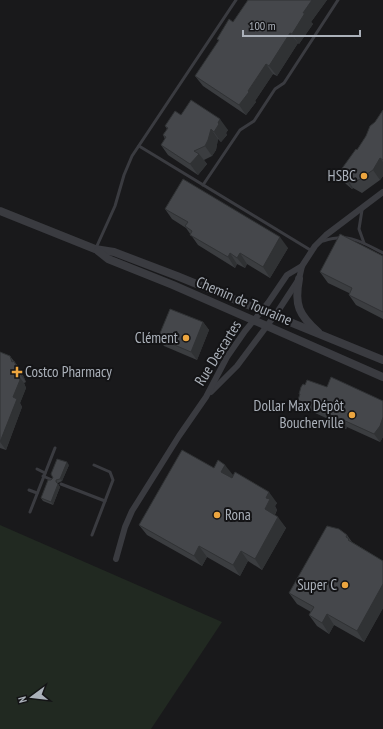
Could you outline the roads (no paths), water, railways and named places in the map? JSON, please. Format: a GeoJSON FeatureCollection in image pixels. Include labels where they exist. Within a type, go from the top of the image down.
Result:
{"type":"FeatureCollection","features":[{"type":"Feature","properties":{"kind":"street"},"geometry":{"type":"LineString","coordinates":[[302,266],[312,251],[326,235],[383,192]]}},
{"type":"Feature","properties":{"kind":"street","name":"Chemin de Touraine"},"geometry":{"type":"LineString","coordinates":[[0,211],[95,249],[114,252],[177,276],[383,360]]}},
{"type":"Feature","properties":{"kind":"street","name":"Chemin de Touraine"},"geometry":{"type":"LineString","coordinates":[[95,249],[108,259],[173,285],[383,376]]}},
{"type":"Feature","properties":{"kind":"street","name":"Rue Descartes"},"geometry":{"type":"LineString","coordinates":[[116,559],[125,527],[132,511],[179,436],[206,397],[227,357],[287,275],[302,266]]}},
{"type":"Feature","properties":{"kind":"street","name":"Rue Descartes"},"geometry":{"type":"LineString","coordinates":[[206,397],[237,366],[267,326],[299,279],[302,266]]}},
{"type":"Feature","properties":{"kind":"street"},"geometry":{"type":"LineString","coordinates":[[299,279],[297,296],[300,310],[305,319],[321,335]]}},
{"type":"Feature","properties":{"kind":"lane"},"geometry":{"type":"LineString","coordinates":[[95,249],[115,206],[124,175],[132,156],[236,0]]}},
{"type":"Feature","properties":{"kind":"lane"},"geometry":{"type":"LineString","coordinates":[[204,186],[240,130],[254,121],[275,89],[284,83],[338,0]]}},
{"type":"Feature","properties":{"kind":"lane"},"geometry":{"type":"LineString","coordinates":[[139,146],[312,251]]}},
{"type":"Feature","properties":{"kind":"lane"},"geometry":{"type":"LineString","coordinates":[[362,208],[359,229],[364,243]]}},
{"type":"Feature","properties":{"kind":"lane"},"geometry":{"type":"LineString","coordinates":[[320,241],[334,237],[343,237],[364,243],[383,253]]}},
{"type":"Feature","properties":{"kind":"lane"},"geometry":{"type":"LineString","coordinates":[[30,512],[55,448]]}},
{"type":"Feature","properties":{"kind":"lane"},"geometry":{"type":"LineString","coordinates":[[92,535],[112,483],[110,472],[94,465]]}},
{"type":"Feature","properties":{"kind":"lane"},"geometry":{"type":"LineString","coordinates":[[37,469],[52,480]]}},
{"type":"Feature","properties":{"kind":"lane"},"geometry":{"type":"LineString","coordinates":[[61,484],[105,501]]}},
{"type":"Feature","properties":{"kind":"lane"},"geometry":{"type":"LineString","coordinates":[[29,490],[37,493]]}},
{"type":"Feature","properties":{"kind":"place","name":"HSBC"},"geometry":{"type":"Point","coordinates":[364,176]}},
{"type":"Feature","properties":{"kind":"place","name":"Clément"},"geometry":{"type":"Point","coordinates":[186,338]}},
{"type":"Feature","properties":{"kind":"place","name":"Costco Pharmacy"},"geometry":{"type":"Point","coordinates":[17,372]}},
{"type":"Feature","properties":{"kind":"place","name":"Dollar Max Dépôt Boucherville"},"geometry":{"type":"Point","coordinates":[352,415]}},
{"type":"Feature","properties":{"kind":"place","name":"Rona"},"geometry":{"type":"Point","coordinates":[217,515]}},
{"type":"Feature","properties":{"kind":"place","name":"Super C"},"geometry":{"type":"Point","coordinates":[345,585]}}]}
